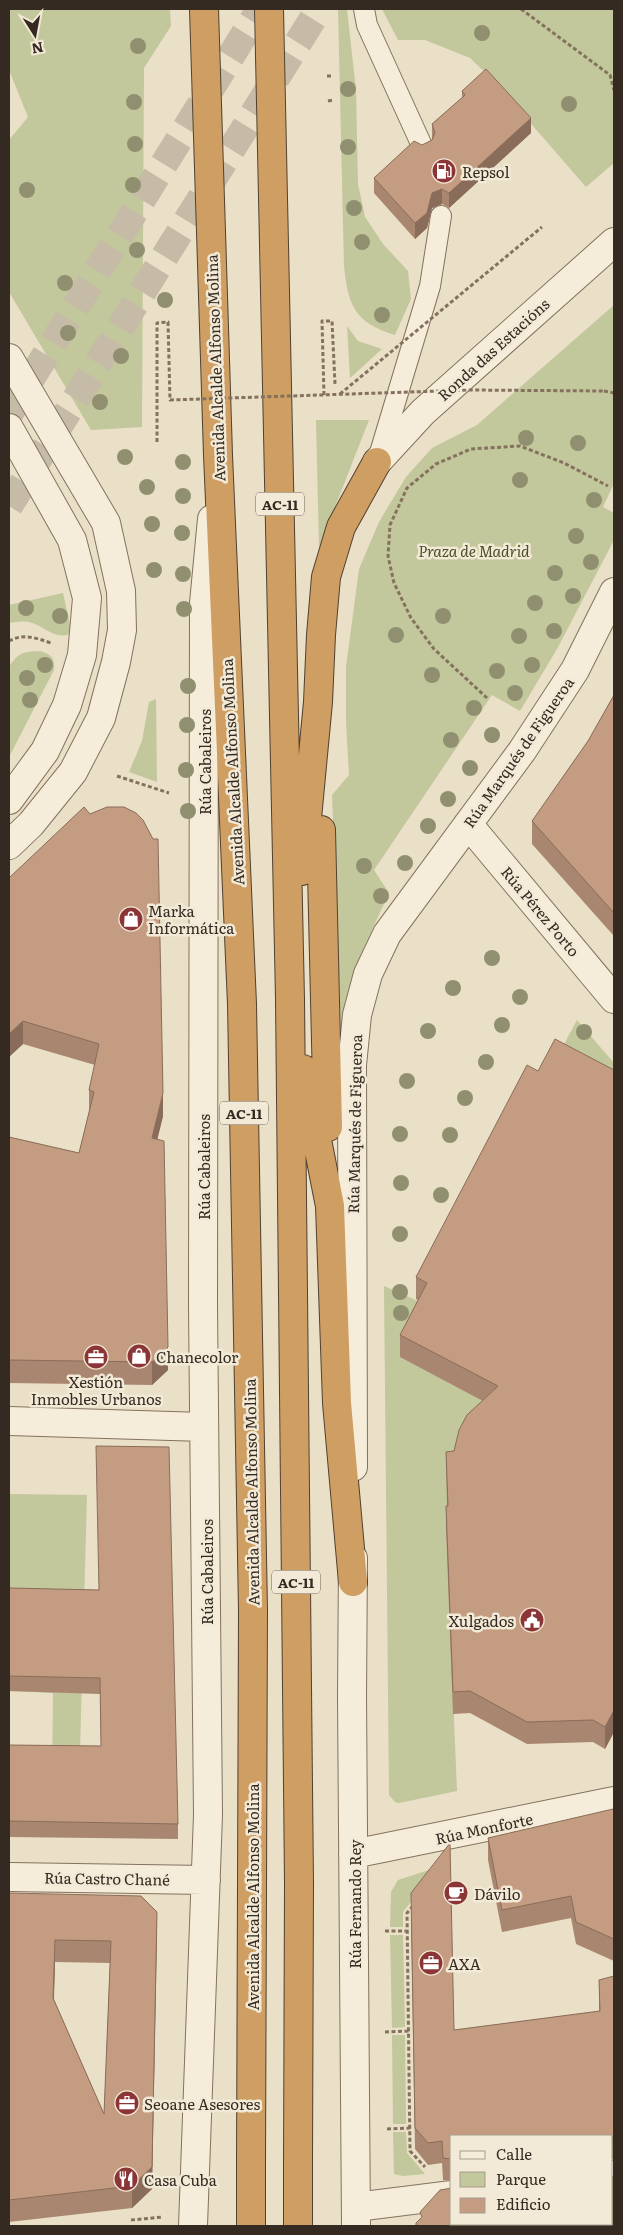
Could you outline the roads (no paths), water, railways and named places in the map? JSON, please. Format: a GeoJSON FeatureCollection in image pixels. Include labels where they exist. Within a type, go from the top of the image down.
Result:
{"type":"FeatureCollection","features":[{"type":"Feature","properties":{"kind":"highway","name":"Avenida Alcalde Alfonso Molina"},"geometry":{"type":"LineString","coordinates":[[204,9],[218,455],[242,1004],[252,1611],[251,2226]]}},
{"type":"Feature","properties":{"kind":"highway","name":"AC-11"},"geometry":{"type":"LineString","coordinates":[[269,9],[290,999],[298,1863],[298,2226]]}},
{"type":"Feature","properties":{"kind":"highway"},"geometry":{"type":"LineString","coordinates":[[330,1206],[290,999],[318,702],[326,577],[341,527],[378,462]]}},
{"type":"Feature","properties":{"kind":"highway"},"geometry":{"type":"LineString","coordinates":[[318,702],[330,1206],[337,1403],[354,1582]]}},
{"type":"Feature","properties":{"kind":"street","name":"Ronda das Estacións"},"geometry":{"type":"LineString","coordinates":[[378,462],[423,412],[614,242]]}},
{"type":"Feature","properties":{"kind":"street"},"geometry":{"type":"LineString","coordinates":[[9,358],[106,524],[121,591],[122,630],[116,662],[101,718],[73,772],[32,824],[9,845]]}},
{"type":"Feature","properties":{"kind":"street"},"geometry":{"type":"LineString","coordinates":[[9,428],[72,540],[87,598],[70,651],[67,705],[45,751],[9,800]]}},
{"type":"Feature","properties":{"kind":"street","name":"Rúa Cabaleiros"},"geometry":{"type":"LineString","coordinates":[[206,1880],[208,1815],[204,1427],[204,603],[218,455]]}},
{"type":"Feature","properties":{"kind":"street","name":"Rúa Marqués de Figueroa"},"geometry":{"type":"LineString","coordinates":[[354,1582],[352,1064],[357,1015],[368,974],[387,934],[522,751],[575,670],[614,592]]}},
{"type":"Feature","properties":{"kind":"street","name":"Rúa Pérez Porto"},"geometry":{"type":"LineString","coordinates":[[468,824],[614,998]]}},
{"type":"Feature","properties":{"kind":"street"},"geometry":{"type":"LineString","coordinates":[[9,1421],[204,1427]]}},
{"type":"Feature","properties":{"kind":"street","name":"Rúa Fernando Rey"},"geometry":{"type":"LineString","coordinates":[[354,1582],[353,1854],[356,2217]]}},
{"type":"Feature","properties":{"kind":"street","name":"Rúa Monforte"},"geometry":{"type":"LineString","coordinates":[[353,1854],[614,1801]]}},
{"type":"Feature","properties":{"kind":"street","name":"Rúa Castro Chané"},"geometry":{"type":"LineString","coordinates":[[9,1877],[206,1880]]}},
{"type":"Feature","properties":{"kind":"street"},"geometry":{"type":"LineString","coordinates":[[193,2226],[206,1880]]}},
{"type":"Feature","properties":{"kind":"street"},"geometry":{"type":"LineString","coordinates":[[356,2217],[450,2195]]}},
{"type":"Feature","properties":{"kind":"lane"},"geometry":{"type":"LineString","coordinates":[[364,9],[367,25],[423,148]]}},
{"type":"Feature","properties":{"kind":"lane"},"geometry":{"type":"LineString","coordinates":[[378,462],[430,286],[441,216]]}},
{"type":"Feature","properties":{"kind":"tunnel"},"geometry":{"type":"LineString","coordinates":[[9,414],[260,9]]}},
{"type":"Feature","properties":{"kind":"tunnel"},"geometry":{"type":"LineString","coordinates":[[9,506],[319,9]]}},
{"type":"Feature","properties":{"kind":"place","name":"Repsol"},"geometry":{"type":"Point","coordinates":[444,171]}},
{"type":"Feature","properties":{"kind":"place","name":"Marka Informática"},"geometry":{"type":"Point","coordinates":[131,919]}},
{"type":"Feature","properties":{"kind":"place","name":"Chanecolor"},"geometry":{"type":"Point","coordinates":[139,1356]}},
{"type":"Feature","properties":{"kind":"place","name":"Xestión Inmobles Urbanos"},"geometry":{"type":"Point","coordinates":[96,1357]}},
{"type":"Feature","properties":{"kind":"place","name":"Xulgados"},"geometry":{"type":"Point","coordinates":[532,1620]}},
{"type":"Feature","properties":{"kind":"place","name":"Dávilo"},"geometry":{"type":"Point","coordinates":[456,1893]}},
{"type":"Feature","properties":{"kind":"place","name":"AXA"},"geometry":{"type":"Point","coordinates":[431,1963]}},
{"type":"Feature","properties":{"kind":"place","name":"Seoane Asesores"},"geometry":{"type":"Point","coordinates":[127,2103]}},
{"type":"Feature","properties":{"kind":"place","name":"Casa Cuba"},"geometry":{"type":"Point","coordinates":[126,2179]}},
{"type":"Feature","properties":{"kind":"park label","name":"Praza de Madrid"},"geometry":{"type":"Point","coordinates":[474,550]}}]}
